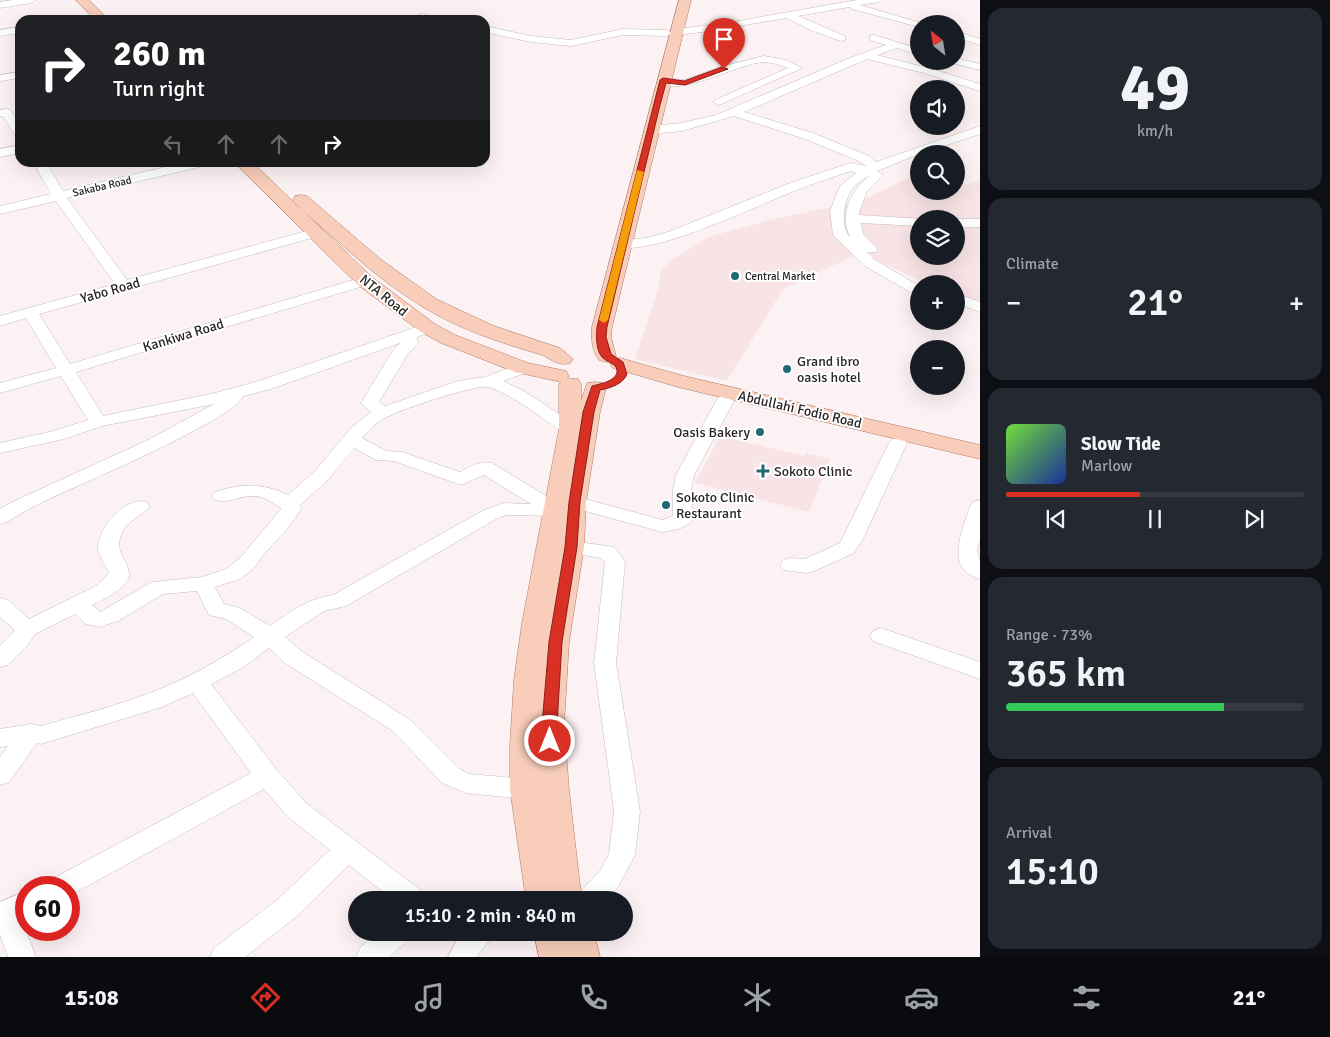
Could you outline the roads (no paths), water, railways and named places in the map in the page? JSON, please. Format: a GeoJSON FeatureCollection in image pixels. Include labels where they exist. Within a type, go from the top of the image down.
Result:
{"type":"FeatureCollection","features":[{"type":"Feature","properties":{"kind":"main road"},"geometry":{"type":"LineString","coordinates":[[77,0],[88,15]]}},
{"type":"Feature","properties":{"kind":"main road"},"geometry":{"type":"LineString","coordinates":[[82,0],[98,15]]}},
{"type":"Feature","properties":{"kind":"main road"},"geometry":{"type":"LineString","coordinates":[[564,891],[553,790],[549,725],[555,642],[571,547],[565,506],[570,429],[588,366],[601,337],[663,80],[676,0]]}},
{"type":"Feature","properties":{"kind":"main road"},"geometry":{"type":"LineString","coordinates":[[541,891],[526,789],[525,745],[528,680],[536,623],[547,568],[589,412],[589,326],[672,32],[685,0]]}},
{"type":"Feature","properties":{"kind":"main road","name":"NTA Road"},"geometry":{"type":"LineString","coordinates":[[247,167],[365,281],[428,328],[448,339],[522,368],[588,366]]}},
{"type":"Feature","properties":{"kind":"main road","name":"NTA Road"},"geometry":{"type":"LineString","coordinates":[[264,167],[393,280],[450,314],[524,344],[549,349],[588,366]]}},
{"type":"Feature","properties":{"kind":"main road","name":"Abdullahi Fodio Road"},"geometry":{"type":"LineString","coordinates":[[588,366],[980,463]]}},
{"type":"Feature","properties":{"kind":"main road","name":"Abdullahi Fodio Road"},"geometry":{"type":"LineString","coordinates":[[588,366],[678,381],[980,452]]}},
{"type":"Feature","properties":{"kind":"main road"},"geometry":{"type":"LineString","coordinates":[[553,941],[557,957]]}},
{"type":"Feature","properties":{"kind":"main road"},"geometry":{"type":"LineString","coordinates":[[578,941],[582,957]]}},
{"type":"Feature","properties":{"kind":"street"},"geometry":{"type":"LineString","coordinates":[[0,5],[31,0]]}},
{"type":"Feature","properties":{"kind":"street"},"geometry":{"type":"LineString","coordinates":[[825,0],[910,22]]}},
{"type":"Feature","properties":{"kind":"street"},"geometry":{"type":"LineString","coordinates":[[490,30],[531,39],[571,43],[623,32],[672,32],[717,28],[786,14],[876,0]]}},
{"type":"Feature","properties":{"kind":"street"},"geometry":{"type":"LineString","coordinates":[[786,14],[814,28],[841,38]]}},
{"type":"Feature","properties":{"kind":"street"},"geometry":{"type":"LineString","coordinates":[[0,33],[15,31]]}},
{"type":"Feature","properties":{"kind":"street"},"geometry":{"type":"LineString","coordinates":[[965,37],[980,42]]}},
{"type":"Feature","properties":{"kind":"street"},"geometry":{"type":"LineString","coordinates":[[874,38],[910,49]]}},
{"type":"Feature","properties":{"kind":"street"},"geometry":{"type":"LineString","coordinates":[[650,130],[692,125],[720,118],[856,59],[897,45]]}},
{"type":"Feature","properties":{"kind":"street"},"geometry":{"type":"LineString","coordinates":[[868,56],[928,71],[980,88]]}},
{"type":"Feature","properties":{"kind":"street"},"geometry":{"type":"LineString","coordinates":[[663,80],[685,83],[724,69],[764,59],[782,62],[797,68],[719,102]]}},
{"type":"Feature","properties":{"kind":"street"},"geometry":{"type":"LineString","coordinates":[[965,63],[980,67]]}},
{"type":"Feature","properties":{"kind":"street"},"geometry":{"type":"LineString","coordinates":[[0,78],[15,76]]}},
{"type":"Feature","properties":{"kind":"street"},"geometry":{"type":"LineString","coordinates":[[2,110],[15,127]]}},
{"type":"Feature","properties":{"kind":"street"},"geometry":{"type":"LineString","coordinates":[[732,112],[810,136],[865,159],[870,169]]}},
{"type":"Feature","properties":{"kind":"street"},"geometry":{"type":"LineString","coordinates":[[910,287],[870,263],[840,235],[837,212],[847,186],[870,169],[980,130]]}},
{"type":"Feature","properties":{"kind":"street"},"geometry":{"type":"LineString","coordinates":[[959,145],[980,138]]}},
{"type":"Feature","properties":{"kind":"street"},"geometry":{"type":"LineString","coordinates":[[0,152],[15,150]]}},
{"type":"Feature","properties":{"kind":"street"},"geometry":{"type":"LineString","coordinates":[[910,163],[877,176],[861,188],[852,213],[856,235],[882,260],[910,277]]}},
{"type":"Feature","properties":{"kind":"street"},"geometry":{"type":"LineString","coordinates":[[41,167],[59,196],[124,286]]}},
{"type":"Feature","properties":{"kind":"street","name":"Sakaba Road"},"geometry":{"type":"LineString","coordinates":[[0,210],[183,167]]}},
{"type":"Feature","properties":{"kind":"street"},"geometry":{"type":"LineString","coordinates":[[622,244],[647,242],[673,235],[796,186],[851,168],[870,169]]}},
{"type":"Feature","properties":{"kind":"street"},"geometry":{"type":"LineString","coordinates":[[852,218],[910,222]]}},
{"type":"Feature","properties":{"kind":"street"},"geometry":{"type":"LineString","coordinates":[[965,223],[980,223]]}},
{"type":"Feature","properties":{"kind":"street","name":"Yabo Road"},"geometry":{"type":"LineString","coordinates":[[30,312],[314,233]]}},
{"type":"Feature","properties":{"kind":"street","name":"Kankiwa Road"},"geometry":{"type":"LineString","coordinates":[[0,388],[365,281]]}},
{"type":"Feature","properties":{"kind":"street"},"geometry":{"type":"LineString","coordinates":[[965,301],[980,307]]}},
{"type":"Feature","properties":{"kind":"street"},"geometry":{"type":"LineString","coordinates":[[965,311],[980,316]]}},
{"type":"Feature","properties":{"kind":"street"},"geometry":{"type":"LineString","coordinates":[[0,321],[30,312],[98,422]]}},
{"type":"Feature","properties":{"kind":"street"},"geometry":{"type":"LineString","coordinates":[[0,448],[58,435],[98,422],[242,392],[428,328]]}},
{"type":"Feature","properties":{"kind":"street"},"geometry":{"type":"LineString","coordinates":[[383,412],[370,404],[400,352],[410,343],[409,335]]}},
{"type":"Feature","properties":{"kind":"street"},"geometry":{"type":"LineString","coordinates":[[290,504],[321,476],[351,439],[371,419],[383,412],[464,385],[489,381],[522,368]]}},
{"type":"Feature","properties":{"kind":"street"},"geometry":{"type":"LineString","coordinates":[[489,381],[518,395],[570,429]]}},
{"type":"Feature","properties":{"kind":"street"},"geometry":{"type":"LineString","coordinates":[[0,518],[50,491],[130,455],[210,415],[242,392]]}},
{"type":"Feature","properties":{"kind":"street"},"geometry":{"type":"LineString","coordinates":[[0,738],[31,733],[41,734],[154,701],[197,682],[234,662],[307,610],[318,605],[339,601],[489,515],[504,509],[565,506],[616,512],[662,526],[672,525],[683,519],[682,490],[685,476],[725,401]]}},
{"type":"Feature","properties":{"kind":"street"},"geometry":{"type":"LineString","coordinates":[[351,439],[382,456],[396,456],[461,479],[485,467],[565,506]]}},
{"type":"Feature","properties":{"kind":"street"},"geometry":{"type":"LineString","coordinates":[[790,565],[807,566],[847,548],[898,443]]}},
{"type":"Feature","properties":{"kind":"street"},"geometry":{"type":"LineString","coordinates":[[77,603],[94,619],[99,620],[110,616],[159,587],[203,584],[233,574],[242,568],[292,509],[290,504],[260,490],[237,490],[222,496]]}},
{"type":"Feature","properties":{"kind":"street"},"geometry":{"type":"LineString","coordinates":[[0,658],[19,641],[28,629],[105,590],[118,578],[119,573],[108,549],[112,532],[122,518],[140,506]]}},
{"type":"Feature","properties":{"kind":"street"},"geometry":{"type":"LineString","coordinates":[[980,506],[967,550],[970,563],[980,572]]}},
{"type":"Feature","properties":{"kind":"street"},"geometry":{"type":"LineString","coordinates":[[571,547],[607,552],[615,561],[605,663],[627,810],[622,855],[609,879],[598,891]]}},
{"type":"Feature","properties":{"kind":"street"},"geometry":{"type":"LineString","coordinates":[[203,584],[217,610],[232,613],[269,636],[293,657],[401,725],[451,776],[466,783],[526,789]]}},
{"type":"Feature","properties":{"kind":"street"},"geometry":{"type":"LineString","coordinates":[[0,605],[28,629]]}},
{"type":"Feature","properties":{"kind":"street"},"geometry":{"type":"LineString","coordinates":[[881,636],[980,671]]}},
{"type":"Feature","properties":{"kind":"street"},"geometry":{"type":"LineString","coordinates":[[197,682],[267,776],[298,810],[401,891]]}},
{"type":"Feature","properties":{"kind":"street"},"geometry":{"type":"LineString","coordinates":[[0,775],[31,733]]}},
{"type":"Feature","properties":{"kind":"street"},"geometry":{"type":"LineString","coordinates":[[80,877],[267,776]]}},
{"type":"Feature","properties":{"kind":"street"},"geometry":{"type":"LineString","coordinates":[[224,957],[287,908],[348,849]]}},
{"type":"Feature","properties":{"kind":"street"},"geometry":{"type":"LineString","coordinates":[[9,910],[9,922],[22,957]]}},
{"type":"Feature","properties":{"kind":"street"},"geometry":{"type":"LineString","coordinates":[[370,957],[387,941]]}},
{"type":"Feature","properties":{"kind":"place","name":"Central Market"},"geometry":{"type":"Point","coordinates":[735,276]}},
{"type":"Feature","properties":{"kind":"place","name":"Grand ibro oasis hotel"},"geometry":{"type":"Point","coordinates":[787,369]}},
{"type":"Feature","properties":{"kind":"place","name":"Oasis Bakery"},"geometry":{"type":"Point","coordinates":[760,432]}},
{"type":"Feature","properties":{"kind":"place","name":"Sokoto Clinic"},"geometry":{"type":"Point","coordinates":[763,471]}},
{"type":"Feature","properties":{"kind":"place","name":"Sokoto Clinic Restaurant"},"geometry":{"type":"Point","coordinates":[666,505]}}]}
